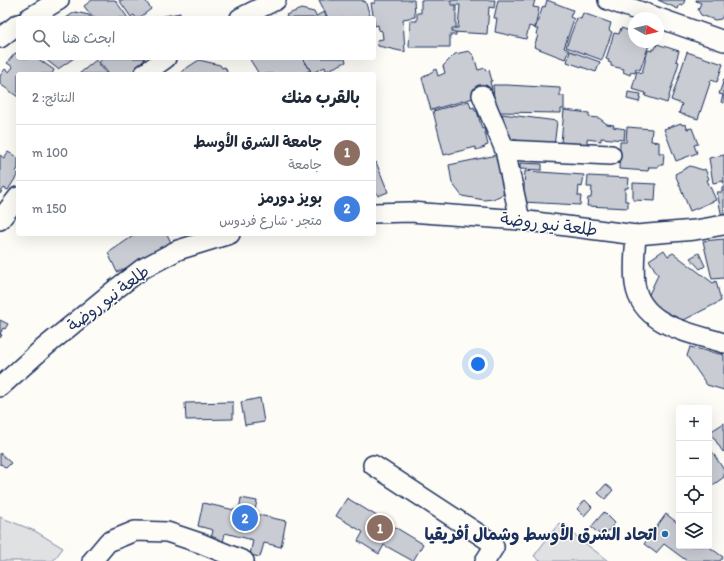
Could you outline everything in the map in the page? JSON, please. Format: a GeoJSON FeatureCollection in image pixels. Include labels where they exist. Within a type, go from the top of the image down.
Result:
{"type":"FeatureCollection","features":[{"type":"Feature","properties":{"kind":"street"},"geometry":{"type":"LineString","coordinates":[[32,16],[59,0]]}},
{"type":"Feature","properties":{"kind":"street"},"geometry":{"type":"LineString","coordinates":[[244,16],[276,0]]}},
{"type":"Feature","properties":{"kind":"street"},"geometry":{"type":"LineString","coordinates":[[608,0],[724,41]]}},
{"type":"Feature","properties":{"kind":"street"},"geometry":{"type":"LineString","coordinates":[[0,38],[16,26]]}},
{"type":"Feature","properties":{"kind":"street"},"geometry":{"type":"LineString","coordinates":[[147,72],[163,60]]}},
{"type":"Feature","properties":{"kind":"street"},"geometry":{"type":"LineString","coordinates":[[482,95],[505,150],[520,220]]}},
{"type":"Feature","properties":{"kind":"street"},"geometry":{"type":"LineString","coordinates":[[505,150],[611,155]]}},
{"type":"Feature","properties":{"kind":"street"},"geometry":{"type":"LineString","coordinates":[[0,220],[16,200]]}},
{"type":"Feature","properties":{"kind":"street","name":"طلعة نيو روضة"},"geometry":{"type":"LineString","coordinates":[[376,213],[410,212],[520,220],[636,235],[695,230],[724,224]]}},
{"type":"Feature","properties":{"kind":"street"},"geometry":{"type":"LineString","coordinates":[[636,235],[634,258],[636,285],[643,306],[655,317],[666,324],[683,331],[724,342]]}},
{"type":"Feature","properties":{"kind":"street","name":"طلعة نيو روضة"},"geometry":{"type":"LineString","coordinates":[[0,386],[52,341],[142,269],[178,250],[224,236]]}},
{"type":"Feature","properties":{"kind":"street"},"geometry":{"type":"LineString","coordinates":[[372,465],[491,542],[494,548],[486,561]]}},
{"type":"Feature","properties":{"kind":"street"},"geometry":{"type":"LineString","coordinates":[[92,561],[108,542],[135,531],[167,532],[200,543],[244,561]]}},
{"type":"Feature","properties":{"kind":"shaded area"},"geometry":{"type":"Polygon","coordinates":[[[0,517],[35,531],[63,548],[53,561],[0,561],[0,517]]]}},
{"type":"Feature","properties":{"kind":"shaded area"},"geometry":{"type":"Polygon","coordinates":[[[559,523],[608,561],[540,561],[534,556],[559,523]]]}},
{"type":"Feature","properties":{"kind":"building"},"geometry":{"type":"Polygon","coordinates":[[[92,0],[115,0],[127,16],[92,16],[84,6],[92,0]]]}},
{"type":"Feature","properties":{"kind":"building"},"geometry":{"type":"Polygon","coordinates":[[[119,0],[145,0],[151,9],[142,16],[130,16],[119,0]]]}},
{"type":"Feature","properties":{"kind":"building"},"geometry":{"type":"Polygon","coordinates":[[[319,0],[363,0],[363,2],[365,1],[370,16],[327,16],[319,0]]]}},
{"type":"Feature","properties":{"kind":"building"},"geometry":{"type":"Polygon","coordinates":[[[375,0],[414,0],[415,17],[403,19],[405,52],[378,46],[377,40],[383,39],[382,31],[379,30],[378,25],[376,26],[376,16],[373,16],[371,3],[375,3],[375,0]]]}},
{"type":"Feature","properties":{"kind":"building"},"geometry":{"type":"Polygon","coordinates":[[[421,0],[456,0],[456,35],[450,35],[450,47],[409,47],[410,21],[417,21],[417,13],[421,13],[421,0]]]}},
{"type":"Feature","properties":{"kind":"building"},"geometry":{"type":"Polygon","coordinates":[[[451,0],[495,0],[494,8],[489,7],[487,34],[452,32],[452,28],[458,28],[460,5],[451,5],[451,0]]]}},
{"type":"Feature","properties":{"kind":"building"},"geometry":{"type":"Polygon","coordinates":[[[498,0],[535,0],[533,7],[539,8],[535,28],[529,26],[526,39],[495,32],[497,18],[494,18],[498,0]]]}},
{"type":"Feature","properties":{"kind":"building"},"geometry":{"type":"Polygon","coordinates":[[[547,0],[573,10],[570,17],[574,19],[564,48],[569,50],[565,59],[534,47],[538,35],[536,34],[538,29],[535,29],[543,6],[545,7],[547,0]]]}},
{"type":"Feature","properties":{"kind":"building"},"geometry":{"type":"Polygon","coordinates":[[[658,0],[685,0],[683,5],[680,4],[678,9],[658,0]]]}},
{"type":"Feature","properties":{"kind":"building"},"geometry":{"type":"Polygon","coordinates":[[[696,0],[724,0],[724,13],[721,19],[715,20],[701,15],[698,10],[701,3],[696,0]]]}},
{"type":"Feature","properties":{"kind":"building"},"geometry":{"type":"Polygon","coordinates":[[[301,9],[314,12],[316,16],[286,16],[301,9]]]}},
{"type":"Feature","properties":{"kind":"building"},"geometry":{"type":"Polygon","coordinates":[[[75,12],[90,16],[69,16],[75,12]]]}},
{"type":"Feature","properties":{"kind":"building"},"geometry":{"type":"Polygon","coordinates":[[[324,12],[326,16],[316,16],[324,12]]]}},
{"type":"Feature","properties":{"kind":"building"},"geometry":{"type":"Polygon","coordinates":[[[180,13],[180,16],[164,16],[180,13]]]}},
{"type":"Feature","properties":{"kind":"building"},"geometry":{"type":"Polygon","coordinates":[[[583,13],[611,23],[609,30],[612,32],[602,60],[566,47],[577,18],[581,19],[583,13]]]}},
{"type":"Feature","properties":{"kind":"building"},"geometry":{"type":"Polygon","coordinates":[[[621,28],[628,30],[628,48],[648,48],[640,70],[636,68],[635,73],[631,72],[630,75],[623,72],[624,69],[611,66],[611,63],[608,62],[609,60],[606,59],[614,33],[619,34],[621,28]]]}},
{"type":"Feature","properties":{"kind":"building"},"geometry":{"type":"Polygon","coordinates":[[[664,46],[679,51],[676,61],[679,62],[667,103],[645,96],[646,93],[632,89],[637,71],[642,73],[648,50],[652,51],[652,49],[664,48],[664,46]]]}},
{"type":"Feature","properties":{"kind":"building"},"geometry":{"type":"Polygon","coordinates":[[[469,51],[474,56],[478,70],[485,68],[486,71],[489,70],[492,81],[490,81],[492,90],[476,95],[477,97],[431,110],[422,78],[436,69],[438,76],[445,73],[443,66],[455,54],[469,51]]]}},
{"type":"Feature","properties":{"kind":"building"},"geometry":{"type":"Polygon","coordinates":[[[570,51],[600,62],[596,72],[567,62],[570,51]]]}},
{"type":"Feature","properties":{"kind":"building"},"geometry":{"type":"Polygon","coordinates":[[[687,52],[723,64],[717,82],[711,80],[698,119],[679,113],[682,104],[671,100],[687,52]]]}},
{"type":"Feature","properties":{"kind":"building"},"geometry":{"type":"Polygon","coordinates":[[[15,53],[16,60],[40,60],[54,70],[53,72],[16,72],[16,96],[0,84],[0,76],[5,69],[9,72],[13,67],[7,63],[15,53]]]}},
{"type":"Feature","properties":{"kind":"building"},"geometry":{"type":"Polygon","coordinates":[[[47,60],[71,60],[58,69],[47,60]]]}},
{"type":"Feature","properties":{"kind":"building"},"geometry":{"type":"Polygon","coordinates":[[[96,60],[105,72],[81,72],[96,60]]]}},
{"type":"Feature","properties":{"kind":"building"},"geometry":{"type":"Polygon","coordinates":[[[102,60],[144,60],[143,62],[145,68],[139,72],[107,72],[99,62],[102,60]]]}},
{"type":"Feature","properties":{"kind":"building"},"geometry":{"type":"Polygon","coordinates":[[[199,60],[220,65],[222,68],[225,67],[227,72],[182,72],[199,60]]]}},
{"type":"Feature","properties":{"kind":"building"},"geometry":{"type":"Polygon","coordinates":[[[250,60],[303,60],[310,70],[306,72],[258,72],[250,60]]]}},
{"type":"Feature","properties":{"kind":"building"},"geometry":{"type":"Polygon","coordinates":[[[304,60],[346,60],[346,62],[326,71],[325,67],[311,72],[304,60]]]}},
{"type":"Feature","properties":{"kind":"building"},"geometry":{"type":"Polygon","coordinates":[[[724,79],[724,103],[721,102],[723,95],[719,94],[724,79]]]}},
{"type":"Feature","properties":{"kind":"building"},"geometry":{"type":"Polygon","coordinates":[[[493,85],[560,88],[560,96],[564,96],[564,109],[561,109],[561,113],[495,112],[493,85]]]}},
{"type":"Feature","properties":{"kind":"building"},"geometry":{"type":"Polygon","coordinates":[[[628,92],[641,94],[639,102],[627,99],[628,92]]]}},
{"type":"Feature","properties":{"kind":"building"},"geometry":{"type":"Polygon","coordinates":[[[469,101],[471,108],[474,107],[475,111],[477,111],[482,129],[484,128],[488,145],[476,150],[476,147],[444,155],[433,111],[469,101]]]}},
{"type":"Feature","properties":{"kind":"building"},"geometry":{"type":"Polygon","coordinates":[[[564,110],[589,113],[589,117],[599,118],[607,124],[614,125],[613,127],[625,129],[624,140],[601,138],[601,141],[587,139],[587,145],[561,143],[564,110]]]}},
{"type":"Feature","properties":{"kind":"building"},"geometry":{"type":"Polygon","coordinates":[[[502,114],[557,121],[554,147],[510,139],[502,114]]]}},
{"type":"Feature","properties":{"kind":"building"},"geometry":{"type":"Polygon","coordinates":[[[681,123],[682,125],[686,124],[687,129],[692,128],[698,144],[694,145],[697,153],[676,161],[664,129],[681,123]]]}},
{"type":"Feature","properties":{"kind":"building"},"geometry":{"type":"Polygon","coordinates":[[[627,127],[652,129],[651,141],[659,142],[659,153],[664,153],[663,165],[658,165],[658,167],[649,167],[648,171],[619,169],[620,142],[626,142],[627,127]]]}},
{"type":"Feature","properties":{"kind":"building"},"geometry":{"type":"Polygon","coordinates":[[[8,152],[16,157],[16,177],[8,190],[4,188],[0,194],[0,155],[4,158],[8,152]]]}},
{"type":"Feature","properties":{"kind":"building"},"geometry":{"type":"Polygon","coordinates":[[[502,154],[509,188],[504,191],[504,194],[493,199],[484,200],[462,196],[452,183],[449,165],[502,154]]]}},
{"type":"Feature","properties":{"kind":"building"},"geometry":{"type":"Polygon","coordinates":[[[724,155],[724,187],[723,181],[713,183],[709,158],[724,155]]]}},
{"type":"Feature","properties":{"kind":"building"},"geometry":{"type":"Polygon","coordinates":[[[376,162],[388,192],[378,196],[376,192],[376,162]]]}},
{"type":"Feature","properties":{"kind":"building"},"geometry":{"type":"Polygon","coordinates":[[[520,163],[542,164],[542,170],[520,169],[520,163]]]}},
{"type":"Feature","properties":{"kind":"building"},"geometry":{"type":"Polygon","coordinates":[[[690,166],[703,170],[705,169],[709,179],[707,180],[716,200],[690,211],[675,174],[690,166]]]}},
{"type":"Feature","properties":{"kind":"building"},"geometry":{"type":"Polygon","coordinates":[[[525,171],[584,175],[582,187],[579,186],[578,196],[581,196],[580,205],[523,202],[525,171]]]}},
{"type":"Feature","properties":{"kind":"building"},"geometry":{"type":"Polygon","coordinates":[[[588,176],[629,178],[628,188],[625,188],[625,201],[628,201],[628,208],[587,206],[588,198],[591,198],[592,187],[587,187],[588,176]]]}},
{"type":"Feature","properties":{"kind":"building"},"geometry":{"type":"Polygon","coordinates":[[[633,183],[656,184],[655,201],[633,200],[633,183]]]}},
{"type":"Feature","properties":{"kind":"building"},"geometry":{"type":"Polygon","coordinates":[[[722,187],[724,187],[724,218],[722,218],[717,192],[722,192],[722,187]]]}},
{"type":"Feature","properties":{"kind":"building"},"geometry":{"type":"Polygon","coordinates":[[[133,236],[168,236],[173,247],[117,272],[108,253],[133,236]]]}},
{"type":"Feature","properties":{"kind":"building"},"geometry":{"type":"Polygon","coordinates":[[[724,239],[724,278],[712,279],[703,241],[724,239]]]}},
{"type":"Feature","properties":{"kind":"building"},"geometry":{"type":"Polygon","coordinates":[[[664,250],[668,256],[673,253],[713,283],[716,281],[721,301],[682,321],[646,301],[658,275],[649,260],[664,250]]]}},
{"type":"Feature","properties":{"kind":"building"},"geometry":{"type":"Polygon","coordinates":[[[699,253],[705,266],[700,269],[690,258],[699,253]]]}},
{"type":"Feature","properties":{"kind":"building"},"geometry":{"type":"Polygon","coordinates":[[[0,320],[8,324],[5,329],[3,328],[0,334],[0,320]]]}},
{"type":"Feature","properties":{"kind":"building"},"geometry":{"type":"Polygon","coordinates":[[[690,347],[724,355],[724,390],[707,385],[687,356],[690,347]]]}},
{"type":"Feature","properties":{"kind":"building"},"geometry":{"type":"Polygon","coordinates":[[[260,398],[264,422],[245,425],[241,402],[260,398]]]}},
{"type":"Feature","properties":{"kind":"building"},"geometry":{"type":"Polygon","coordinates":[[[233,402],[233,419],[186,420],[185,403],[233,402]]]}},
{"type":"Feature","properties":{"kind":"building"},"geometry":{"type":"Polygon","coordinates":[[[724,423],[723,452],[712,435],[712,431],[724,423]]]}},
{"type":"Feature","properties":{"kind":"building"},"geometry":{"type":"Polygon","coordinates":[[[712,452],[724,470],[724,477],[713,485],[712,452]]]}},
{"type":"Feature","properties":{"kind":"building"},"geometry":{"type":"Polygon","coordinates":[[[0,453],[11,463],[6,468],[1,464],[0,465],[0,453]]]}},
{"type":"Feature","properties":{"kind":"building"},"geometry":{"type":"Polygon","coordinates":[[[606,484],[613,490],[605,499],[598,493],[606,484]]]}},
{"type":"Feature","properties":{"kind":"building"},"geometry":{"type":"Polygon","coordinates":[[[241,498],[257,501],[254,514],[286,521],[281,547],[264,543],[260,557],[250,555],[253,540],[225,533],[222,547],[210,544],[213,530],[198,526],[203,503],[239,511],[241,498]]]}},
{"type":"Feature","properties":{"kind":"building"},"geometry":{"type":"Polygon","coordinates":[[[347,498],[423,544],[413,561],[384,545],[379,554],[358,541],[363,532],[336,516],[347,498]]]}},
{"type":"Feature","properties":{"kind":"building"},"geometry":{"type":"Polygon","coordinates":[[[585,500],[592,507],[584,516],[577,509],[585,500]]]}},
{"type":"Feature","properties":{"kind":"building"},"geometry":{"type":"Polygon","coordinates":[[[604,512],[615,523],[603,537],[591,527],[604,512]]]}},
{"type":"Feature","properties":{"kind":"building","name":"اتحاد الشرق الأوسط وشمال أفريقيا"},"geometry":{"type":"Polygon","coordinates":[[[666,514],[676,522],[676,549],[712,549],[723,557],[720,561],[687,561],[664,544],[656,553],[644,544],[666,514]]]}},
{"type":"Feature","properties":{"kind":"place","name":"بويز دورمز"},"geometry":{"type":"Point","coordinates":[245,518]}},
{"type":"Feature","properties":{"kind":"place","name":"جامعة الشرق الأوسط"},"geometry":{"type":"Point","coordinates":[380,528]}},
{"type":"Feature","properties":{"kind":"place","name":"اتحاد الشرق الأوسط وشمال أفريقيا"},"geometry":{"type":"Point","coordinates":[665,534]}}]}
